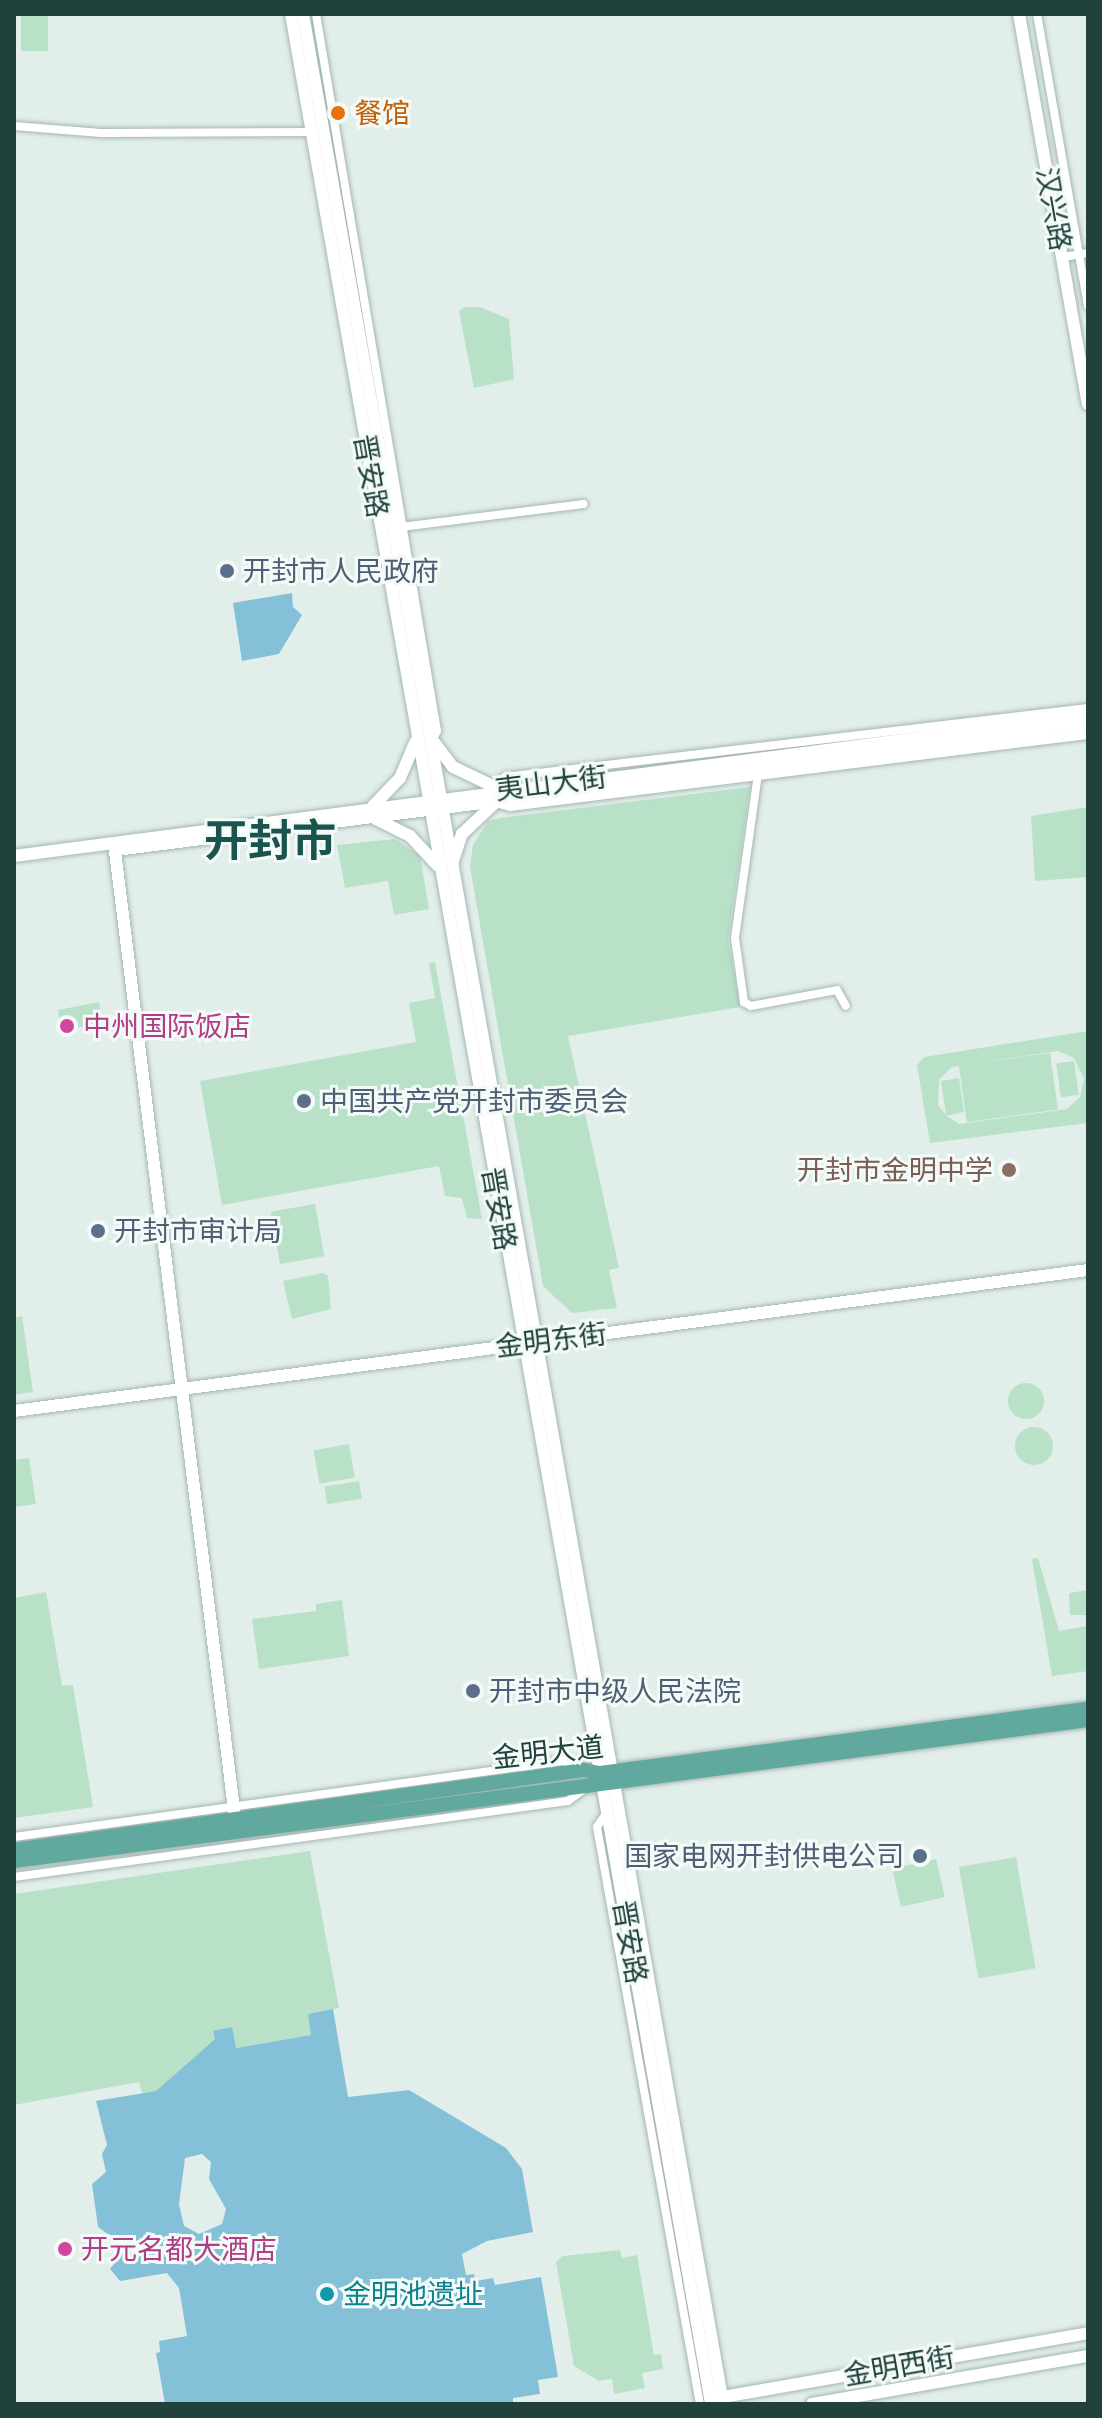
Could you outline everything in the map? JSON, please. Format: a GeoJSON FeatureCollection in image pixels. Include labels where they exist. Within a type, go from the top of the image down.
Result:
{"type":"FeatureCollection","features":[{"type":"Feature","properties":{"kind":"main road","name":"晋安路"},"geometry":{"type":"LineString","coordinates":[[291,14],[426,738]]}},
{"type":"Feature","properties":{"kind":"main road","name":"晋安路"},"geometry":{"type":"LineString","coordinates":[[303,14],[397,528],[434,803],[713,2402]]}},
{"type":"Feature","properties":{"kind":"main road","name":"汉兴路"},"geometry":{"type":"LineString","coordinates":[[1019,14],[1088,404]]}},
{"type":"Feature","properties":{"kind":"main road","name":"汉兴路"},"geometry":{"type":"LineString","coordinates":[[1025,14],[1078,254],[1088,367]]}},
{"type":"Feature","properties":{"kind":"main road","name":"夷山大街"},"geometry":{"type":"LineString","coordinates":[[14,856],[1088,716]]}},
{"type":"Feature","properties":{"kind":"main road","name":"夷山大街"},"geometry":{"type":"LineString","coordinates":[[494,794],[1088,725]]}},
{"type":"Feature","properties":{"kind":"main road"},"geometry":{"type":"LineString","coordinates":[[426,738],[453,767],[494,794],[462,834],[445,867],[410,836],[371,811],[400,778],[426,738]]}},
{"type":"Feature","properties":{"kind":"main road","name":"夷山大街"},"geometry":{"type":"LineString","coordinates":[[14,865],[371,811]]}},
{"type":"Feature","properties":{"kind":"main road"},"geometry":{"type":"LineString","coordinates":[[115,851],[235,1820]]}},
{"type":"Feature","properties":{"kind":"main road","name":"金明东街"},"geometry":{"type":"LineString","coordinates":[[14,1411],[1088,1270]]}},
{"type":"Feature","properties":{"kind":"main road","name":"金明大道"},"geometry":{"type":"LineString","coordinates":[[14,1850],[584,1770],[603,1780],[1088,1709]]}},
{"type":"Feature","properties":{"kind":"main road","name":"金明大道"},"geometry":{"type":"LineString","coordinates":[[14,1861],[235,1820],[603,1780],[1088,1720]]}},
{"type":"Feature","properties":{"kind":"main road","name":"晋安路"},"geometry":{"type":"LineString","coordinates":[[603,1780],[713,2402]]}},
{"type":"Feature","properties":{"kind":"main road","name":"金明西街"},"geometry":{"type":"LineString","coordinates":[[713,2402],[1088,2333]]}},
{"type":"Feature","properties":{"kind":"main road","name":"金明西街"},"geometry":{"type":"LineString","coordinates":[[812,2404],[1088,2356]]}},
{"type":"Feature","properties":{"kind":"street"},"geometry":{"type":"LineString","coordinates":[[316,14],[397,528],[584,504]]}},
{"type":"Feature","properties":{"kind":"street"},"geometry":{"type":"LineString","coordinates":[[1037,14],[1088,306]]}},
{"type":"Feature","properties":{"kind":"street"},"geometry":{"type":"LineString","coordinates":[[14,126],[101,133],[311,132]]}},
{"type":"Feature","properties":{"kind":"street"},"geometry":{"type":"LineString","coordinates":[[1088,708],[678,754],[505,777],[494,794],[510,807],[1088,735]]}},
{"type":"Feature","properties":{"kind":"street"},"geometry":{"type":"LineString","coordinates":[[758,774],[735,938],[744,1002],[751,1006],[837,990],[846,1006]]}},
{"type":"Feature","properties":{"kind":"street"},"geometry":{"type":"LineString","coordinates":[[14,1877],[568,1801],[603,1780]]}},
{"type":"Feature","properties":{"kind":"street"},"geometry":{"type":"LineString","coordinates":[[14,1837],[235,1820]]}},
{"type":"Feature","properties":{"kind":"green space"},"geometry":{"type":"Polygon","coordinates":[[[21,14],[48,14],[48,51],[21,51],[21,14]]]}},
{"type":"Feature","properties":{"kind":"green space"},"geometry":{"type":"Polygon","coordinates":[[[464,307],[480,307],[509,319],[514,379],[474,388],[459,311],[464,307]]]}},
{"type":"Feature","properties":{"kind":"green space"},"geometry":{"type":"Polygon","coordinates":[[[750,787],[728,939],[740,1007],[568,1036],[619,1268],[609,1270],[617,1308],[572,1313],[543,1286],[470,867],[473,845],[488,821],[500,818],[750,787]]]}},
{"type":"Feature","properties":{"kind":"green space"},"geometry":{"type":"Polygon","coordinates":[[[1088,807],[1088,877],[1035,881],[1031,816],[1088,807]]]}},
{"type":"Feature","properties":{"kind":"green space"},"geometry":{"type":"Polygon","coordinates":[[[395,839],[420,856],[429,909],[394,915],[388,881],[345,888],[337,845],[395,839]]]}},
{"type":"Feature","properties":{"kind":"green space"},"geometry":{"type":"Polygon","coordinates":[[[435,962],[482,1219],[467,1218],[462,1198],[445,1196],[439,1166],[222,1205],[200,1081],[416,1042],[409,1003],[435,998],[429,963],[435,962]]]}},
{"type":"Feature","properties":{"kind":"green space"},"geometry":{"type":"Polygon","coordinates":[[[99,1002],[103,1023],[62,1031],[58,1010],[99,1002]]]}},
{"type":"Feature","properties":{"kind":"green space"},"geometry":{"type":"Polygon","coordinates":[[[1088,1031],[1088,1123],[930,1143],[917,1065],[924,1057],[1088,1031]],[[1058,1051],[952,1067],[939,1080],[938,1105],[946,1115],[941,1081],[959,1078],[964,1112],[946,1116],[960,1124],[1067,1109],[1080,1097],[1084,1079],[1074,1058],[1058,1051]]]}},
{"type":"Feature","properties":{"kind":"green space"},"geometry":{"type":"Polygon","coordinates":[[[1050,1053],[1058,1109],[967,1122],[959,1066],[1050,1053]]]}},
{"type":"Feature","properties":{"kind":"green space"},"geometry":{"type":"Polygon","coordinates":[[[1074,1061],[1079,1095],[1061,1097],[1056,1064],[1074,1061]]]}},
{"type":"Feature","properties":{"kind":"green space"},"geometry":{"type":"Polygon","coordinates":[[[315,1204],[324,1256],[280,1264],[271,1212],[315,1204]]]}},
{"type":"Feature","properties":{"kind":"green space"},"geometry":{"type":"Polygon","coordinates":[[[323,1273],[328,1276],[331,1309],[292,1319],[283,1281],[323,1273]]]}},
{"type":"Feature","properties":{"kind":"green space"},"geometry":{"type":"Polygon","coordinates":[[[22,1316],[33,1392],[14,1395],[14,1318],[22,1316]]]}},
{"type":"Feature","properties":{"kind":"green space"},"geometry":{"type":"Polygon","coordinates":[[[1026,1383],[1039,1388],[1044,1401],[1039,1414],[1026,1419],[1013,1414],[1008,1401],[1013,1388],[1026,1383]]]}},
{"type":"Feature","properties":{"kind":"green space"},"geometry":{"type":"Polygon","coordinates":[[[1034,1427],[1048,1432],[1053,1446],[1048,1460],[1034,1465],[1020,1460],[1015,1446],[1020,1432],[1034,1427]]]}},
{"type":"Feature","properties":{"kind":"green space"},"geometry":{"type":"Polygon","coordinates":[[[349,1444],[355,1477],[319,1484],[314,1450],[349,1444]]]}},
{"type":"Feature","properties":{"kind":"green space"},"geometry":{"type":"Polygon","coordinates":[[[29,1458],[36,1504],[14,1507],[14,1460],[29,1458]]]}},
{"type":"Feature","properties":{"kind":"green space"},"geometry":{"type":"Polygon","coordinates":[[[359,1481],[362,1499],[327,1504],[324,1486],[359,1481]]]}},
{"type":"Feature","properties":{"kind":"green space"},"geometry":{"type":"Polygon","coordinates":[[[1038,1558],[1059,1631],[1088,1626],[1088,1671],[1052,1676],[1032,1559],[1038,1558]]]}},
{"type":"Feature","properties":{"kind":"green space"},"geometry":{"type":"Polygon","coordinates":[[[1088,1590],[1088,1615],[1070,1615],[1069,1593],[1088,1590]]]}},
{"type":"Feature","properties":{"kind":"green space"},"geometry":{"type":"Polygon","coordinates":[[[46,1592],[62,1686],[73,1685],[93,1807],[14,1818],[14,1598],[46,1592]]]}},
{"type":"Feature","properties":{"kind":"green space"},"geometry":{"type":"Polygon","coordinates":[[[342,1600],[349,1656],[259,1669],[252,1619],[316,1611],[316,1604],[342,1600]]]}},
{"type":"Feature","properties":{"kind":"green space"},"geometry":{"type":"Polygon","coordinates":[[[310,1851],[339,2008],[308,2014],[312,2035],[235,2048],[213,2031],[215,2039],[156,2091],[142,2093],[139,2082],[14,2105],[14,1894],[310,1851]]]}},
{"type":"Feature","properties":{"kind":"green space"},"geometry":{"type":"Polygon","coordinates":[[[1016,1857],[1036,1968],[979,1978],[959,1867],[1016,1857]]]}},
{"type":"Feature","properties":{"kind":"green space"},"geometry":{"type":"Polygon","coordinates":[[[936,1859],[945,1897],[901,1907],[892,1869],[936,1859]]]}},
{"type":"Feature","properties":{"kind":"green space"},"geometry":{"type":"Polygon","coordinates":[[[620,2250],[622,2258],[637,2255],[654,2355],[661,2354],[663,2369],[642,2373],[645,2388],[614,2394],[612,2379],[599,2381],[574,2366],[556,2262],[563,2256],[620,2250]]]}},
{"type":"Feature","properties":{"kind":"water"},"geometry":{"type":"Polygon","coordinates":[[[292,593],[293,607],[302,615],[279,654],[242,661],[233,603],[292,593]]]}},
{"type":"Feature","properties":{"kind":"water"},"geometry":{"type":"Polygon","coordinates":[[[333,2009],[348,2097],[409,2090],[506,2148],[522,2169],[533,2232],[487,2241],[462,2254],[466,2275],[474,2274],[475,2281],[493,2278],[495,2285],[541,2277],[558,2377],[538,2380],[540,2394],[513,2398],[513,2404],[165,2404],[156,2353],[160,2352],[159,2341],[187,2336],[179,2288],[167,2273],[120,2281],[110,2269],[118,2259],[115,2239],[98,2227],[92,2184],[106,2172],[102,2154],[107,2145],[96,2101],[156,2091],[215,2039],[213,2031],[232,2027],[236,2048],[311,2035],[308,2014],[333,2009]],[[202,2154],[185,2158],[179,2204],[184,2226],[199,2234],[222,2224],[226,2209],[209,2179],[211,2162],[202,2154]]]}},
{"type":"Feature","properties":{"kind":"place","name":"餐馆"},"geometry":{"type":"Point","coordinates":[338,113]}},
{"type":"Feature","properties":{"kind":"place","name":"开封市人民政府"},"geometry":{"type":"Point","coordinates":[227,571]}},
{"type":"Feature","properties":{"kind":"place","name":"中州国际饭店"},"geometry":{"type":"Point","coordinates":[67,1026]}},
{"type":"Feature","properties":{"kind":"place","name":"中国共产党开封市委员会"},"geometry":{"type":"Point","coordinates":[304,1101]}},
{"type":"Feature","properties":{"kind":"place","name":"开封市金明中学"},"geometry":{"type":"Point","coordinates":[1009,1170]}},
{"type":"Feature","properties":{"kind":"place","name":"开封市审计局"},"geometry":{"type":"Point","coordinates":[98,1231]}},
{"type":"Feature","properties":{"kind":"place","name":"开封市中级人民法院"},"geometry":{"type":"Point","coordinates":[473,1691]}},
{"type":"Feature","properties":{"kind":"place","name":"国家电网开封供电公司"},"geometry":{"type":"Point","coordinates":[920,1856]}},
{"type":"Feature","properties":{"kind":"place","name":"开元名都大酒店"},"geometry":{"type":"Point","coordinates":[65,2249]}},
{"type":"Feature","properties":{"kind":"place","name":"金明池遗址"},"geometry":{"type":"Point","coordinates":[327,2294]}},
{"type":"Feature","properties":{"kind":"district","name":"开封市"},"geometry":{"type":"Point","coordinates":[270,840]}}]}
